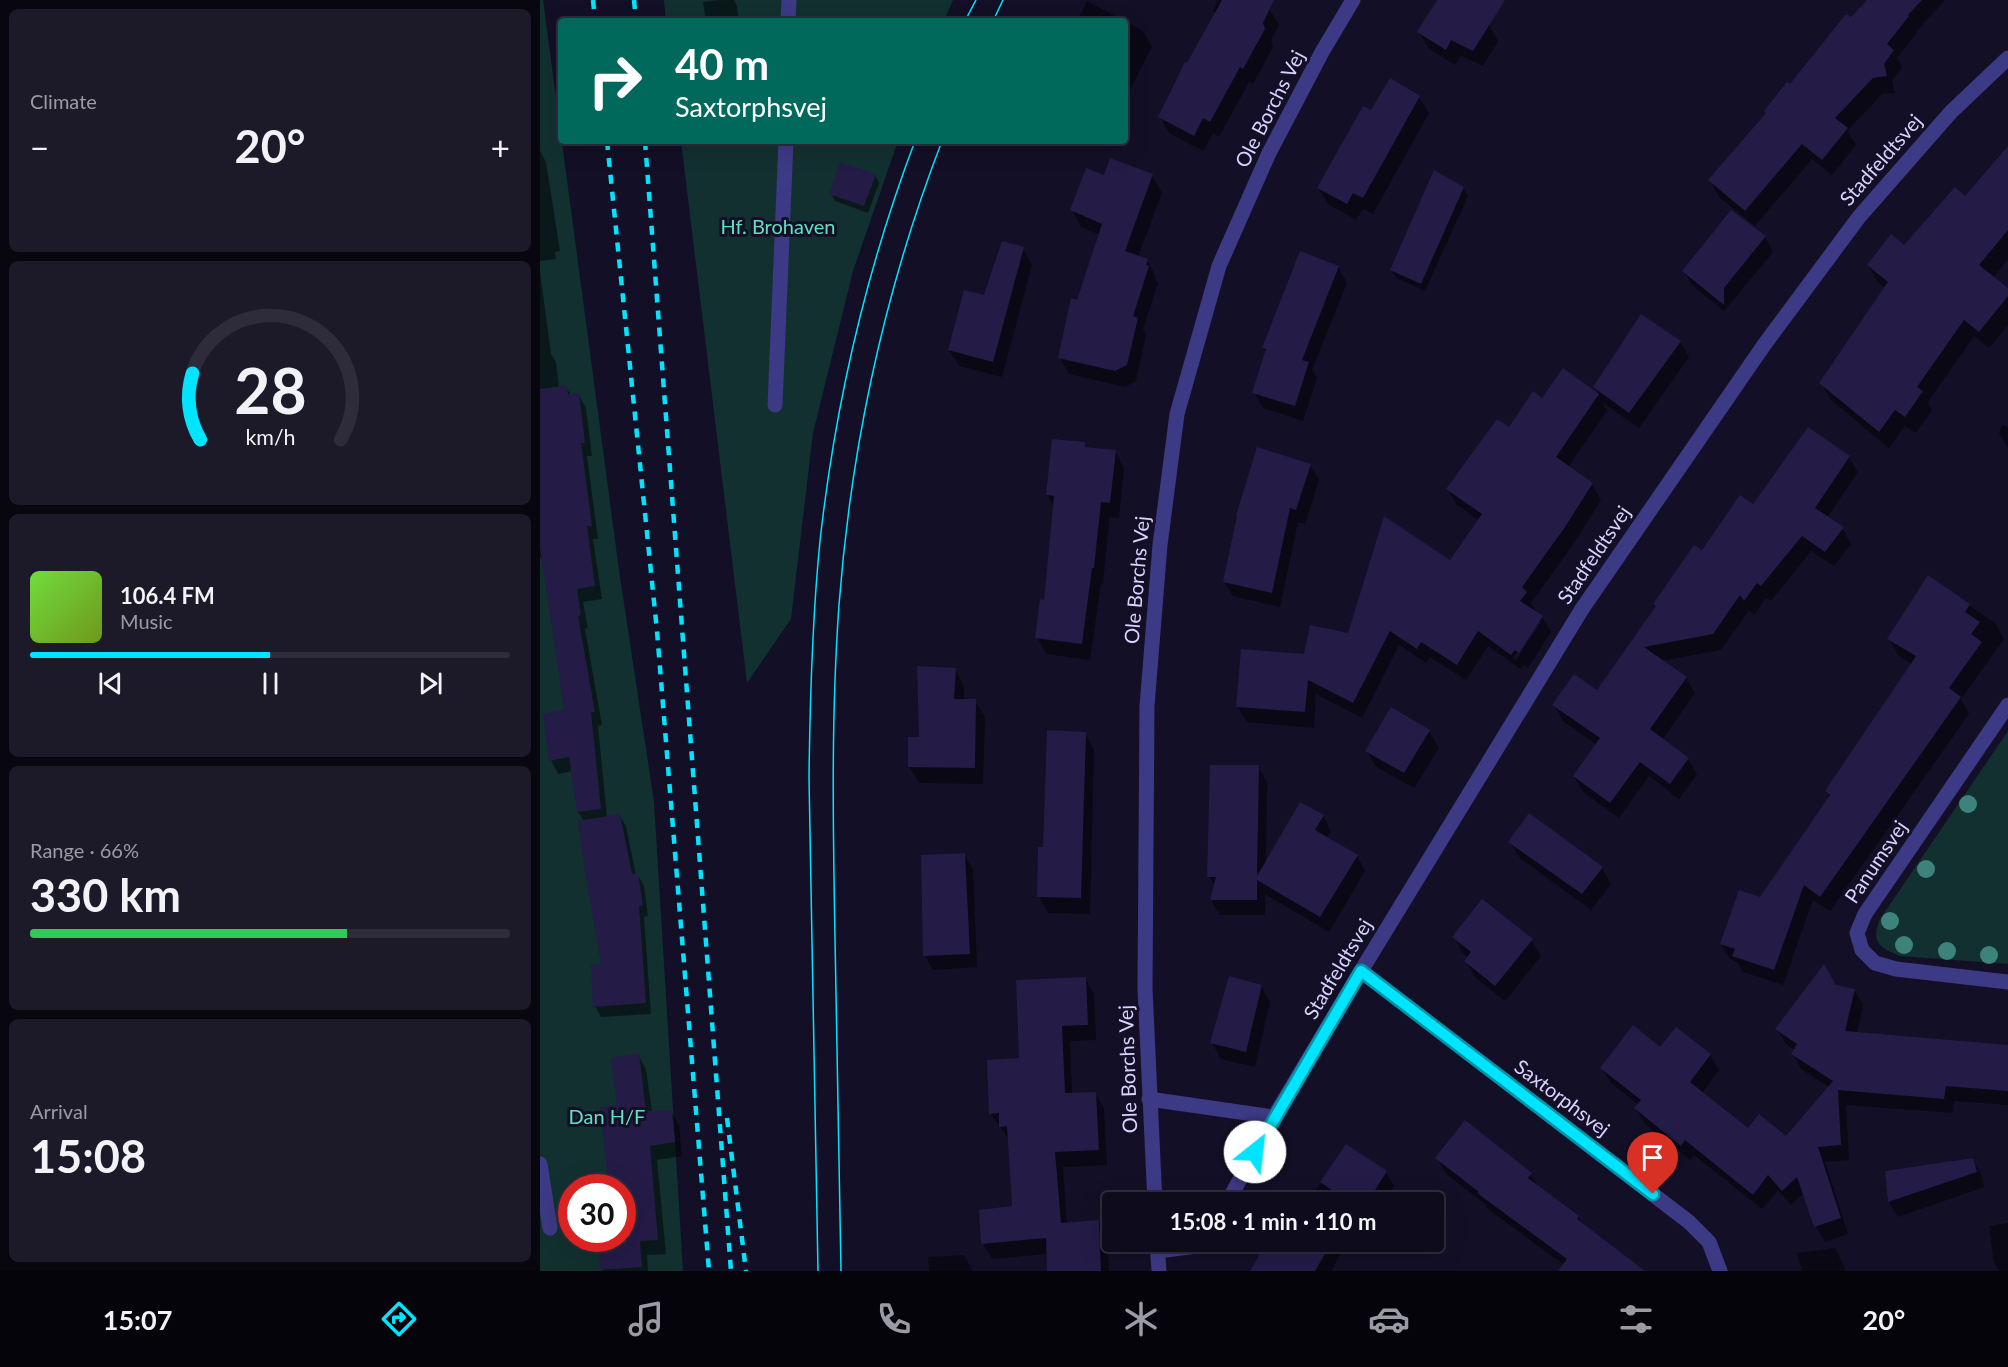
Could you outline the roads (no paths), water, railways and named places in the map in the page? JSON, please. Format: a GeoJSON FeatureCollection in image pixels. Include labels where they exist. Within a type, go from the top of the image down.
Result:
{"type":"FeatureCollection","features":[{"type":"Feature","properties":{"kind":"street"},"geometry":{"type":"LineString","coordinates":[[789,0],[789,18]]}},
{"type":"Feature","properties":{"kind":"street","name":"Ole Borchs Vej"},"geometry":{"type":"LineString","coordinates":[[1154,1192],[1145,968],[1147,706],[1160,545],[1177,414],[1219,266],[1269,153],[1322,52],[1353,0]]}},
{"type":"Feature","properties":{"kind":"street","name":"Stadfeldtsvej"},"geometry":{"type":"LineString","coordinates":[[1233,1192],[1274,1117],[1361,971],[1582,609],[1764,345],[1859,217],[1951,112],[2008,58]]}},
{"type":"Feature","properties":{"kind":"street"},"geometry":{"type":"LineString","coordinates":[[775,405],[786,144]]}},
{"type":"Feature","properties":{"kind":"street","name":"Panumsvej"},"geometry":{"type":"LineString","coordinates":[[2008,705],[1865,914],[1857,933],[1862,950],[1875,963],[1896,969],[2008,982]]}},
{"type":"Feature","properties":{"kind":"street","name":"Saxtorphsvej"},"geometry":{"type":"LineString","coordinates":[[1361,971],[1689,1222],[1709,1242],[1720,1271]]}},
{"type":"Feature","properties":{"kind":"street"},"geometry":{"type":"LineString","coordinates":[[1149,1099],[1274,1117]]}},
{"type":"Feature","properties":{"kind":"street"},"geometry":{"type":"LineString","coordinates":[[540,1164],[550,1228]]}},
{"type":"Feature","properties":{"kind":"street"},"geometry":{"type":"LineString","coordinates":[[1157,1252],[1159,1271]]}},
{"type":"Feature","properties":{"kind":"tram line"},"geometry":{"type":"LineString","coordinates":[[967,18],[976,0]]}},
{"type":"Feature","properties":{"kind":"tram line"},"geometry":{"type":"LineString","coordinates":[[994,18],[1003,0]]}},
{"type":"Feature","properties":{"kind":"tram line"},"geometry":{"type":"LineString","coordinates":[[818,1271],[809,777],[817,571],[834,439],[855,338],[882,238],[914,144]]}},
{"type":"Feature","properties":{"kind":"tram line"},"geometry":{"type":"LineString","coordinates":[[841,1271],[833,813],[839,605],[852,487],[874,369],[904,254],[941,144]]}},
{"type":"Feature","properties":{"kind":"railway"},"geometry":{"type":"LineString","coordinates":[[593,0],[595,18]]}},
{"type":"Feature","properties":{"kind":"railway"},"geometry":{"type":"LineString","coordinates":[[634,0],[636,18]]}},
{"type":"Feature","properties":{"kind":"railway"},"geometry":{"type":"LineString","coordinates":[[607,144],[657,631],[709,1271]]}},
{"type":"Feature","properties":{"kind":"railway"},"geometry":{"type":"LineString","coordinates":[[645,144],[731,1271]]}},
{"type":"Feature","properties":{"kind":"railway"},"geometry":{"type":"LineString","coordinates":[[727,1118],[746,1271]]}},
{"type":"Feature","properties":{"kind":"park label","name":"Hf. Brohaven"},"geometry":{"type":"Point","coordinates":[778,227]}},
{"type":"Feature","properties":{"kind":"park label","name":"Dan H/F"},"geometry":{"type":"Point","coordinates":[607,1117]}}]}
